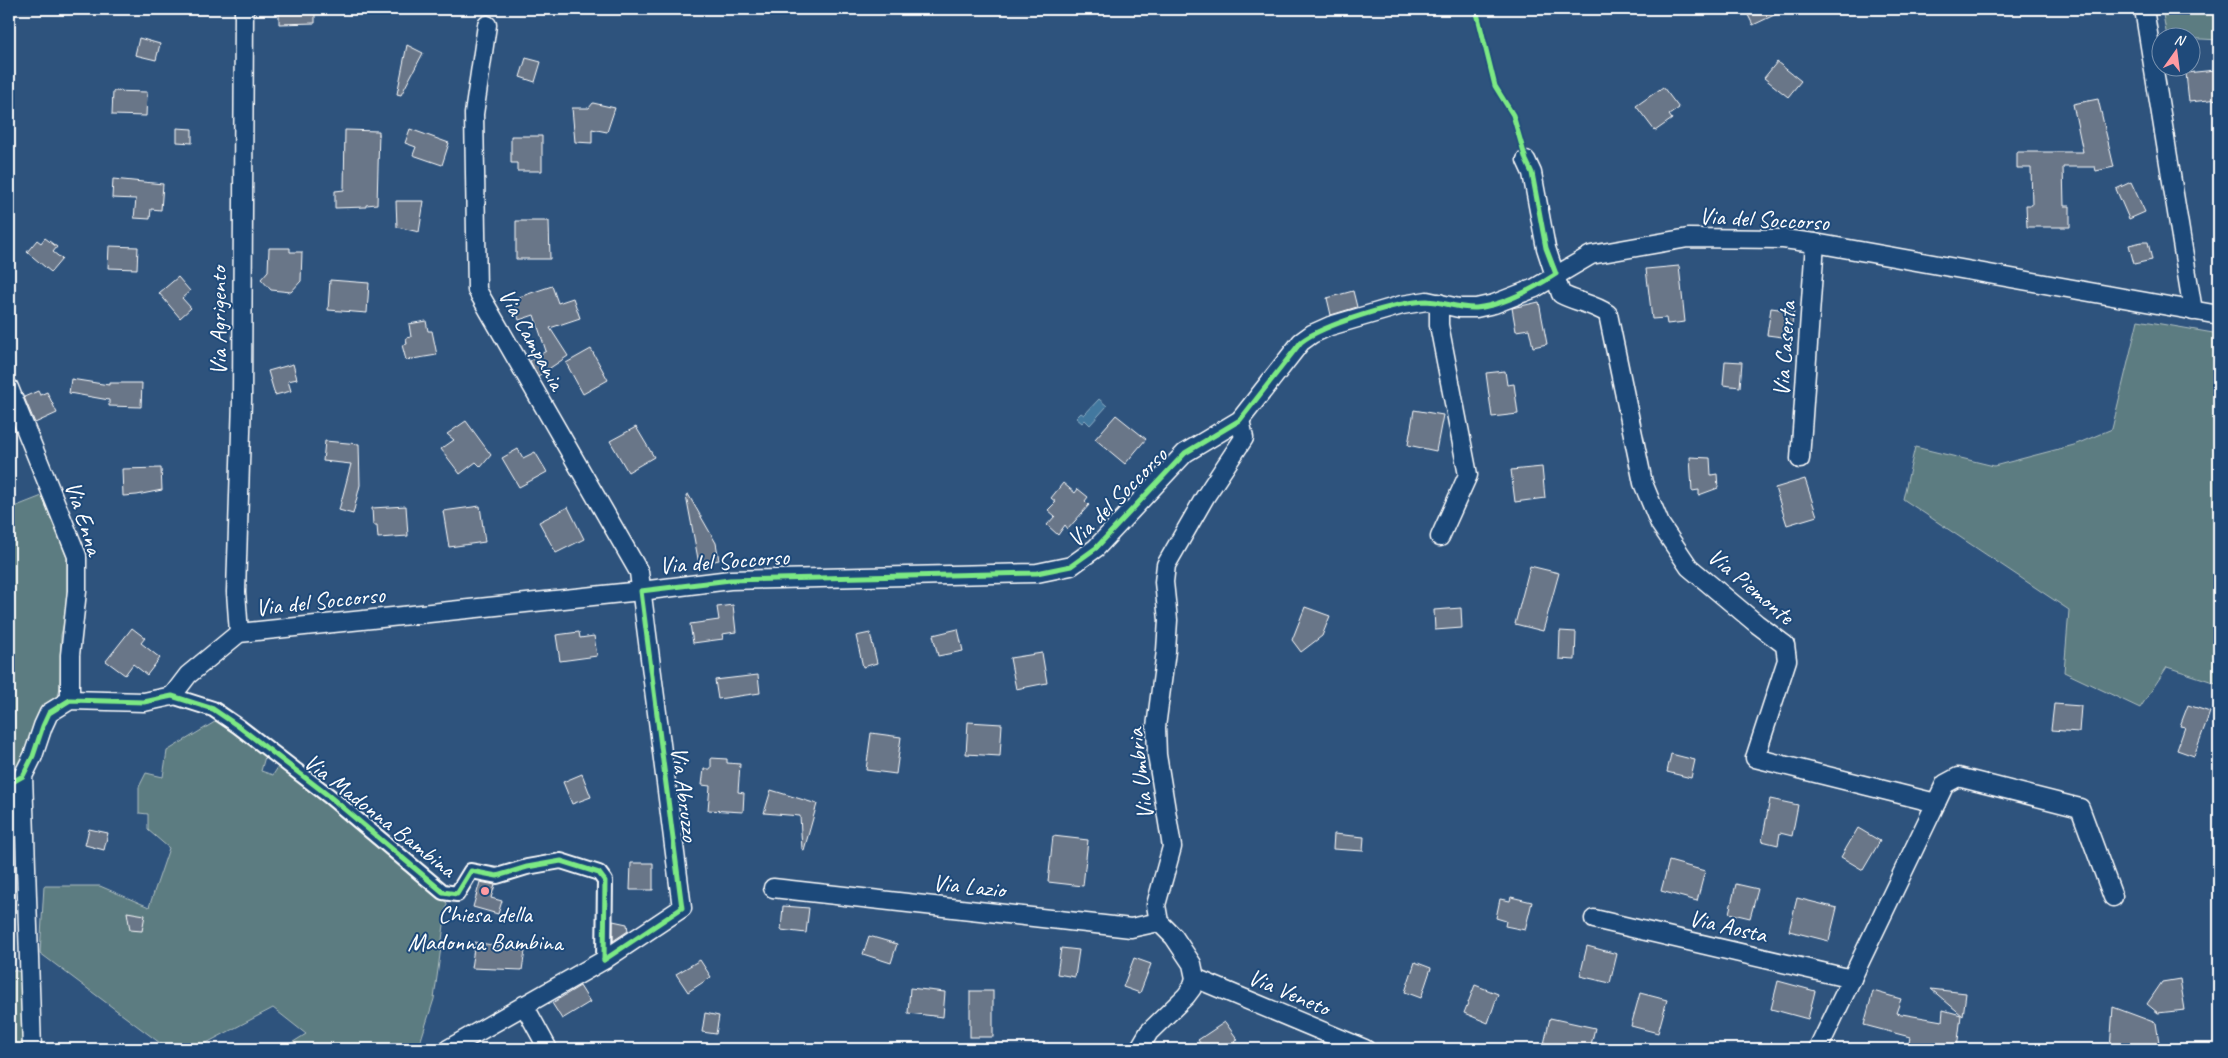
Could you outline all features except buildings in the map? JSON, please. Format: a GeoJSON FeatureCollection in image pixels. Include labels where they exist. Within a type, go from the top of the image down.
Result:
{"type":"FeatureCollection","features":[{"type":"Feature","properties":{"kind":"street","name":"Via Agrigento"},"geometry":{"type":"LineString","coordinates":[[239,633],[236,592],[242,400],[244,9]]}},
{"type":"Feature","properties":{"kind":"street"},"geometry":{"type":"LineString","coordinates":[[2144,9],[2193,311]]}},
{"type":"Feature","properties":{"kind":"street","name":"Via Campania"},"geometry":{"type":"LineString","coordinates":[[487,25],[474,114],[477,290],[639,572],[641,592]]}},
{"type":"Feature","properties":{"kind":"street"},"geometry":{"type":"LineString","coordinates":[[1526,160],[1532,173],[1546,248],[1556,274]]}},
{"type":"Feature","properties":{"kind":"street","name":"Via del Soccorso"},"geometry":{"type":"LineString","coordinates":[[172,696],[188,675],[239,633],[641,592],[730,580],[1038,573],[1071,566],[1096,548],[1185,453],[1240,420],[1301,342],[1312,334],[1330,326],[1402,304],[1427,301],[1459,308],[1476,308],[1494,304],[1535,288],[1591,255],[1688,238],[1774,238],[1815,243],[2219,315]]}},
{"type":"Feature","properties":{"kind":"street","name":"Via Caserta"},"geometry":{"type":"LineString","coordinates":[[1800,459],[1815,243]]}},
{"type":"Feature","properties":{"kind":"street","name":"Via Piemonte"},"geometry":{"type":"LineString","coordinates":[[1556,274],[1561,294],[1578,302],[1599,308],[1608,314],[1643,483],[1660,524],[1689,567],[1785,645],[1786,660],[1755,758],[1936,803]]}},
{"type":"Feature","properties":{"kind":"street"},"geometry":{"type":"LineString","coordinates":[[1439,303],[1439,325],[1468,475],[1440,538]]}},
{"type":"Feature","properties":{"kind":"street","name":"Via Enna"},"geometry":{"type":"LineString","coordinates":[[9,388],[77,556],[77,591],[70,655],[70,700]]}},
{"type":"Feature","properties":{"kind":"street","name":"Via Umbria"},"geometry":{"type":"LineString","coordinates":[[1159,922],[1156,905],[1172,847],[1156,755],[1156,728],[1166,652],[1168,620],[1164,582],[1166,564],[1205,497],[1244,438],[1240,420]]}},
{"type":"Feature","properties":{"kind":"street","name":"Via Abruzzo"},"geometry":{"type":"LineString","coordinates":[[448,1049],[604,960],[682,908],[641,592]]}},
{"type":"Feature","properties":{"kind":"street"},"geometry":{"type":"LineString","coordinates":[[32,1049],[16,780],[34,756],[42,726],[49,713],[70,700],[144,702],[172,696]]}},
{"type":"Feature","properties":{"kind":"street","name":"Via Madonna Bambina"},"geometry":{"type":"LineString","coordinates":[[172,696],[214,709],[238,726],[329,796],[443,892],[457,894],[471,871],[497,876],[527,867],[561,861],[599,873],[604,881],[604,960]]}},
{"type":"Feature","properties":{"kind":"street"},"geometry":{"type":"LineString","coordinates":[[1818,1049],[1945,784],[1958,776],[2080,808],[2113,896]]}},
{"type":"Feature","properties":{"kind":"street","name":"Via Lazio"},"geometry":{"type":"LineString","coordinates":[[773,888],[1131,928],[1159,922]]}},
{"type":"Feature","properties":{"kind":"street","name":"Via Aosta"},"geometry":{"type":"LineString","coordinates":[[1594,919],[1852,979]]}},
{"type":"Feature","properties":{"kind":"street"},"geometry":{"type":"LineString","coordinates":[[1139,1049],[1149,1032],[1186,996],[1192,988],[1195,978],[1192,964],[1174,937],[1159,922]]}},
{"type":"Feature","properties":{"kind":"street","name":"Via Veneto"},"geometry":{"type":"LineString","coordinates":[[1195,978],[1365,1049]]}},
{"type":"Feature","properties":{"kind":"street"},"geometry":{"type":"LineString","coordinates":[[524,1006],[548,1049]]}},
{"type":"Feature","properties":{"kind":"green space"},"geometry":{"type":"Polygon","coordinates":[[[2162,9],[2219,9],[2219,40],[2200,39],[2200,28],[2165,28],[2162,9]]]}},
{"type":"Feature","properties":{"kind":"green space"},"geometry":{"type":"Polygon","coordinates":[[[2138,320],[2219,334],[2219,496],[2213,508],[2219,533],[2219,684],[2167,667],[2140,708],[2064,672],[2069,610],[1903,499],[1915,447],[1994,466],[2074,445],[2112,429],[2138,320]]]}},
{"type":"Feature","properties":{"kind":"green space"},"geometry":{"type":"Polygon","coordinates":[[[42,496],[67,558],[67,611],[61,635],[60,687],[57,700],[24,760],[9,772],[9,509],[42,496]]]}},
{"type":"Feature","properties":{"kind":"green space"},"geometry":{"type":"Polygon","coordinates":[[[218,720],[266,753],[261,771],[273,775],[280,764],[324,798],[447,903],[434,999],[418,1049],[282,1049],[306,1034],[273,1008],[195,1049],[168,1049],[40,953],[44,886],[100,886],[149,907],[169,848],[148,830],[148,814],[139,813],[139,787],[146,773],[163,777],[167,751],[218,720]]]}},
{"type":"Feature","properties":{"kind":"green space"},"geometry":{"type":"Polygon","coordinates":[[[9,969],[21,972],[23,1049],[9,1049],[9,969]]]}},
{"type":"Feature","properties":{"kind":"water"},"geometry":{"type":"Polygon","coordinates":[[[1099,399],[1107,406],[1090,425],[1085,420],[1082,423],[1076,418],[1081,413],[1084,415],[1099,399]]]}},
{"type":"Feature","properties":{"kind":"cycle path"},"geometry":{"type":"LineString","coordinates":[[604,960],[682,908],[641,591],[730,580],[1037,573],[1071,566],[1096,548],[1185,453],[1240,420],[1301,342],[1311,335],[1362,315],[1415,302],[1427,301],[1470,308],[1497,304],[1518,296],[1556,274],[1546,248],[1532,173],[1526,160],[1513,115],[1495,86],[1476,9]]}},
{"type":"Feature","properties":{"kind":"cycle path"},"geometry":{"type":"LineString","coordinates":[[9,784],[23,776],[33,756],[49,713],[70,700],[144,702],[172,696],[213,709],[238,726],[329,796],[443,892],[457,894],[471,871],[497,876],[527,867],[561,861],[599,873],[605,881],[604,960]]}},
{"type":"Feature","properties":{"kind":"place","name":"Chiesa della Madonna Bambina"},"geometry":{"type":"Point","coordinates":[485,891]}}]}
